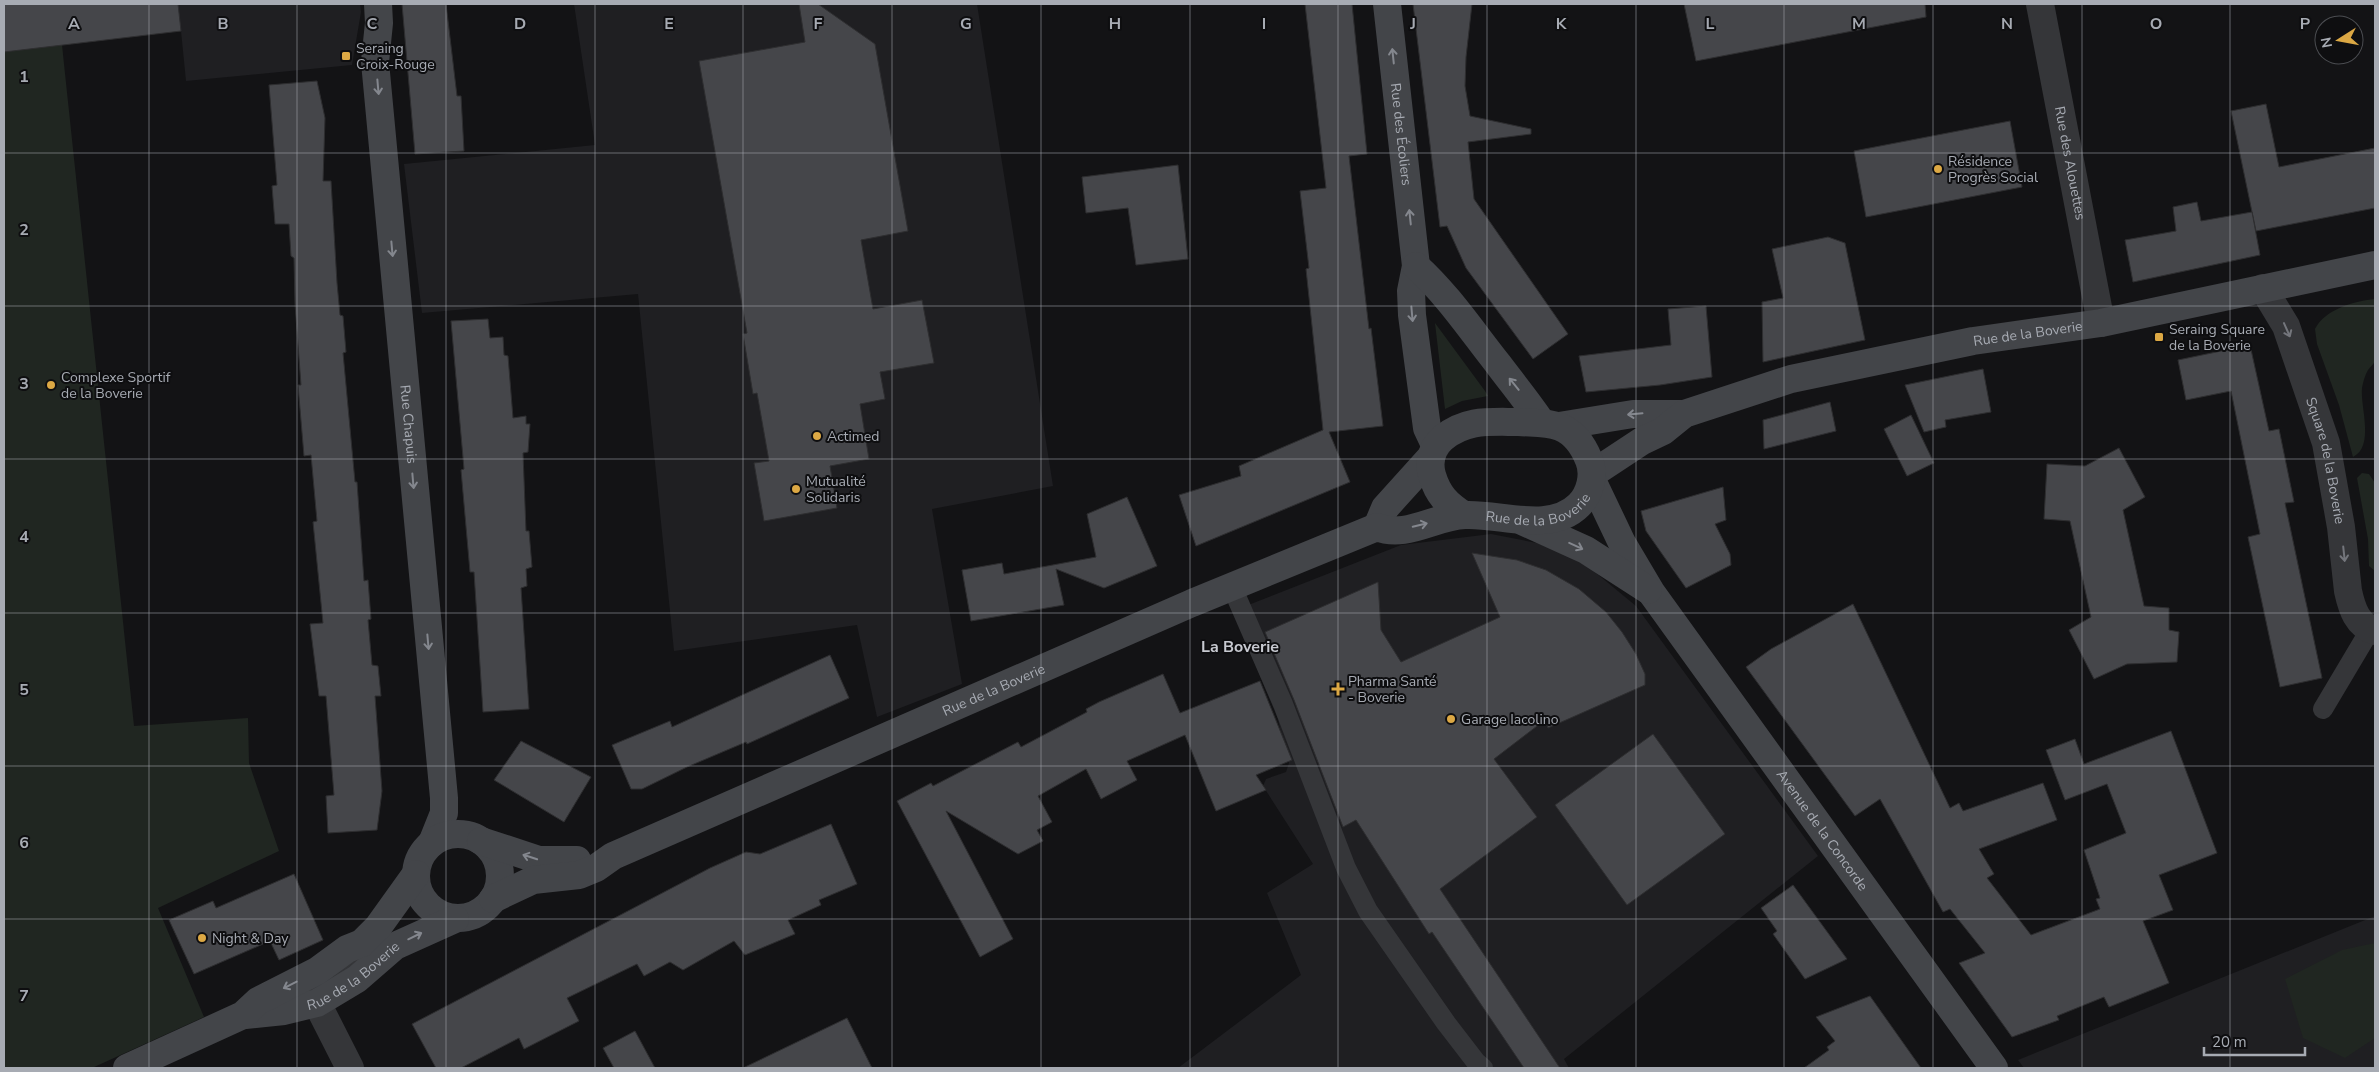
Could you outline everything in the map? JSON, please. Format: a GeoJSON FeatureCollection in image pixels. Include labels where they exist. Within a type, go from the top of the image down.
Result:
{"type":"FeatureCollection","features":[{"type":"Feature","properties":{"kind":"street","name":"Rue Chapuis"},"geometry":{"type":"LineString","coordinates":[[378,4],[380,23],[376,71],[444,798],[444,814],[432,843]]}},
{"type":"Feature","properties":{"kind":"street","name":"Rue des Écoliers"},"geometry":{"type":"LineString","coordinates":[[1387,4],[1416,266],[1411,291],[1412,315],[1427,428],[1433,451]]}},
{"type":"Feature","properties":{"kind":"street","name":"Rue des Alouettes"},"geometry":{"type":"LineString","coordinates":[[2040,4],[2101,323]]}},
{"type":"Feature","properties":{"kind":"street","name":"Rue de la Boverie"},"geometry":{"type":"LineString","coordinates":[[493,899],[533,880],[579,875],[596,868],[613,856],[1232,587],[1377,527],[1385,508],[1433,451],[1457,428],[1478,422],[1550,425],[1633,414],[1684,414],[1790,379],[1887,358],[1973,341],[2101,323],[2375,265]]}},
{"type":"Feature","properties":{"kind":"street"},"geometry":{"type":"LineString","coordinates":[[1416,266],[1440,288],[1528,401],[1550,425]]}},
{"type":"Feature","properties":{"kind":"street","name":"Square de la Boverie"},"geometry":{"type":"LineString","coordinates":[[2263,288],[2286,326],[2317,414],[2332,468],[2348,591],[2352,608],[2359,621],[2373,630]]}},
{"type":"Feature","properties":{"kind":"street","name":"Rue de la Boverie"},"geometry":{"type":"LineString","coordinates":[[1377,527],[1387,532],[1399,531],[1464,515],[1537,520],[1558,518],[1577,507],[1584,499],[1592,477],[1642,441],[1663,431],[1684,414]]}},
{"type":"Feature","properties":{"kind":"street","name":"Rue de la Boverie"},"geometry":{"type":"LineString","coordinates":[[1550,425],[1572,434],[1583,446],[1592,477]]}},
{"type":"Feature","properties":{"kind":"street","name":"Rue de la Boverie"},"geometry":{"type":"LineString","coordinates":[[1433,451],[1431,470],[1436,490],[1446,504],[1464,515]]}},
{"type":"Feature","properties":{"kind":"street","name":"Avenue de la Concorde"},"geometry":{"type":"LineString","coordinates":[[1592,477],[1622,543],[1651,592],[1994,1068]]}},
{"type":"Feature","properties":{"kind":"street","name":"Avenue de la Concorde"},"geometry":{"type":"LineString","coordinates":[[1516,519],[1586,550],[1651,592]]}},
{"type":"Feature","properties":{"kind":"street"},"geometry":{"type":"LineString","coordinates":[[456,834],[469,836],[481,841],[491,850],[498,862],[500,874],[498,887],[493,899],[477,914],[455,919],[438,914],[424,902],[417,885],[418,862],[432,843],[443,837],[456,834]]}},
{"type":"Feature","properties":{"kind":"street","name":"Rue de la Boverie"},"geometry":{"type":"LineString","coordinates":[[481,841],[539,860],[572,861],[613,856]]}},
{"type":"Feature","properties":{"kind":"street","name":"Rue de la Boverie"},"geometry":{"type":"LineString","coordinates":[[127,1068],[243,1015],[258,1001],[317,971],[347,949],[362,943],[378,927],[416,874]]}},
{"type":"Feature","properties":{"kind":"street","name":"Rue de la Boverie"},"geometry":{"type":"LineString","coordinates":[[243,1015],[284,1011],[318,1003],[357,979],[395,946],[455,919]]}},
{"type":"Feature","properties":{"kind":"street"},"geometry":{"type":"LineString","coordinates":[[350,1068],[318,1003],[328,981],[355,960],[362,943]]}},
{"type":"Feature","properties":{"kind":"lane"},"geometry":{"type":"LineString","coordinates":[[1232,587],[1283,704],[1346,868],[1368,911],[1446,1023],[1476,1062],[1483,1068]]}},
{"type":"Feature","properties":{"kind":"lane"},"geometry":{"type":"LineString","coordinates":[[2323,709],[2373,630]]}},
{"type":"Feature","properties":{"kind":"shaded area"},"geometry":{"type":"Polygon","coordinates":[[[4,4],[360,4],[361,12],[352,65],[186,81],[181,31],[4,52],[4,4]]]}},
{"type":"Feature","properties":{"kind":"shaded area"},"geometry":{"type":"Polygon","coordinates":[[[574,4],[977,4],[1053,486],[932,509],[962,684],[877,717],[857,625],[674,651],[638,294],[422,313],[404,164],[595,145],[574,4]]]}},
{"type":"Feature","properties":{"kind":"shaded area","name":"Complexe Sportif de la Boverie"},"geometry":{"type":"Polygon","coordinates":[[[62,45],[134,726],[248,718],[249,763],[279,851],[158,908],[204,1017],[92,1068],[4,1068],[4,52],[62,45]]]}},
{"type":"Feature","properties":{"kind":"shaded area"},"geometry":{"type":"Polygon","coordinates":[[[2375,299],[2376,356],[2366,374],[2362,388],[2365,435],[2360,452],[2353,457],[2339,405],[2317,344],[2315,329],[2326,316],[2341,307],[2375,299]]]}},
{"type":"Feature","properties":{"kind":"shaded area"},"geometry":{"type":"Polygon","coordinates":[[[1435,323],[1488,396],[1462,401],[1445,409],[1435,323]]]}},
{"type":"Feature","properties":{"kind":"shaded area"},"geometry":{"type":"Polygon","coordinates":[[[2362,473],[2369,474],[2375,483],[2375,571],[2369,566],[2368,539],[2357,478],[2362,473]]]}},
{"type":"Feature","properties":{"kind":"shaded area"},"geometry":{"type":"Polygon","coordinates":[[[1491,534],[1537,543],[1563,553],[1590,568],[1636,606],[1818,856],[1564,1059],[1569,1068],[1178,1068],[1301,975],[1267,893],[1313,864],[1263,786],[1266,779],[1286,772],[1289,763],[1278,719],[1233,611],[1401,545],[1491,534]]]}},
{"type":"Feature","properties":{"kind":"shaded area"},"geometry":{"type":"Polygon","coordinates":[[[2375,916],[2375,1068],[2024,1068],[2018,1060],[2375,916]]]}},
{"type":"Feature","properties":{"kind":"shaded area"},"geometry":{"type":"Polygon","coordinates":[[[2375,943],[2375,1038],[2345,1058],[2303,1038],[2285,979],[2342,950],[2375,943]]]}},
{"type":"Feature","properties":{"kind":"building"},"geometry":{"type":"Polygon","coordinates":[[[4,4],[178,4],[181,31],[4,52],[4,4]]]}},
{"type":"Feature","properties":{"kind":"building"},"geometry":{"type":"Polygon","coordinates":[[[402,4],[446,4],[457,96],[461,96],[464,151],[415,154],[402,4]]]}},
{"type":"Feature","properties":{"kind":"building"},"geometry":{"type":"Polygon","coordinates":[[[799,4],[818,4],[875,44],[908,231],[861,240],[873,309],[922,300],[934,363],[880,372],[885,399],[860,404],[869,459],[830,466],[837,508],[764,521],[754,463],[769,461],[757,393],[753,394],[743,334],[747,333],[699,61],[805,42],[799,4]]]}},
{"type":"Feature","properties":{"kind":"building"},"geometry":{"type":"Polygon","coordinates":[[[1305,4],[1352,4],[1367,154],[1349,156],[1369,329],[1371,328],[1383,426],[1329,432],[1350,482],[1196,546],[1179,495],[1241,476],[1239,466],[1323,430],[1306,269],[1309,268],[1300,191],[1326,188],[1305,4]]]}},
{"type":"Feature","properties":{"kind":"building"},"geometry":{"type":"Polygon","coordinates":[[[1413,4],[1472,4],[1465,86],[1470,116],[1531,129],[1531,134],[1468,142],[1474,199],[1568,334],[1533,359],[1466,268],[1447,226],[1440,227],[1413,4]]]}},
{"type":"Feature","properties":{"kind":"building"},"geometry":{"type":"Polygon","coordinates":[[[1684,4],[1925,4],[1926,17],[1696,61],[1684,4]]]}},
{"type":"Feature","properties":{"kind":"building"},"geometry":{"type":"Polygon","coordinates":[[[317,81],[325,118],[323,181],[331,181],[337,283],[340,315],[343,316],[346,352],[343,353],[355,482],[357,482],[364,581],[368,580],[371,619],[368,620],[372,665],[378,666],[381,696],[375,696],[382,791],[377,830],[328,833],[326,796],[334,795],[326,696],[319,696],[310,624],[323,623],[313,522],[317,521],[311,455],[304,456],[298,385],[301,385],[295,304],[294,258],[291,256],[289,224],[275,224],[272,186],[277,185],[269,85],[317,81]]]}},
{"type":"Feature","properties":{"kind":"building"},"geometry":{"type":"Polygon","coordinates":[[[2266,104],[2279,167],[2375,148],[2375,208],[2256,231],[2231,111],[2266,104]]]}},
{"type":"Feature","properties":{"kind":"building","name":"Résidence Progrès Social"},"geometry":{"type":"Polygon","coordinates":[[[2010,121],[2022,187],[1866,217],[1854,151],[2010,121]]]}},
{"type":"Feature","properties":{"kind":"building"},"geometry":{"type":"Polygon","coordinates":[[[1178,165],[1188,259],[1136,265],[1128,208],[1086,213],[1082,177],[1178,165]]]}},
{"type":"Feature","properties":{"kind":"building"},"geometry":{"type":"Polygon","coordinates":[[[2197,202],[2201,221],[2252,212],[2260,255],[2133,282],[2125,240],[2176,231],[2173,207],[2197,202]]]}},
{"type":"Feature","properties":{"kind":"building"},"geometry":{"type":"Polygon","coordinates":[[[1828,237],[1845,243],[1865,340],[1763,362],[1762,302],[1783,298],[1772,249],[1828,237]]]}},
{"type":"Feature","properties":{"kind":"building"},"geometry":{"type":"Polygon","coordinates":[[[1706,306],[1712,377],[1660,385],[1586,392],[1579,356],[1671,345],[1668,309],[1706,306]]]}},
{"type":"Feature","properties":{"kind":"building"},"geometry":{"type":"Polygon","coordinates":[[[488,319],[490,338],[503,337],[504,355],[508,356],[513,418],[526,416],[526,424],[530,424],[528,452],[523,453],[526,531],[529,531],[532,567],[526,569],[527,586],[521,588],[529,709],[483,712],[474,572],[470,572],[461,470],[464,469],[451,321],[488,319]]]}},
{"type":"Feature","properties":{"kind":"building"},"geometry":{"type":"Polygon","coordinates":[[[2250,345],[2269,431],[2279,429],[2294,502],[2285,503],[2322,678],[2280,687],[2248,537],[2260,534],[2231,391],[2186,400],[2178,360],[2250,345]]]}},
{"type":"Feature","properties":{"kind":"building"},"geometry":{"type":"Polygon","coordinates":[[[1983,369],[1991,412],[1945,420],[1946,427],[1924,432],[1905,385],[1983,369]]]}},
{"type":"Feature","properties":{"kind":"building"},"geometry":{"type":"Polygon","coordinates":[[[1830,402],[1836,431],[1764,449],[1763,420],[1830,402]]]}},
{"type":"Feature","properties":{"kind":"building"},"geometry":{"type":"Polygon","coordinates":[[[1911,415],[1934,463],[1907,476],[1884,429],[1911,415]]]}},
{"type":"Feature","properties":{"kind":"building"},"geometry":{"type":"Polygon","coordinates":[[[2119,448],[2145,497],[2123,510],[2144,606],[2169,608],[2169,630],[2179,632],[2177,662],[2127,664],[2094,679],[2069,630],[2091,617],[2070,521],[2044,519],[2047,464],[2085,466],[2119,448]]]}},
{"type":"Feature","properties":{"kind":"building"},"geometry":{"type":"Polygon","coordinates":[[[1723,487],[1726,520],[1715,524],[1730,554],[1731,565],[1686,588],[1646,531],[1641,511],[1723,487]]]}},
{"type":"Feature","properties":{"kind":"building"},"geometry":{"type":"Polygon","coordinates":[[[1127,497],[1157,566],[1104,588],[1056,569],[1064,605],[971,621],[962,570],[1002,563],[1004,574],[1096,557],[1087,514],[1127,497]]]}},
{"type":"Feature","properties":{"kind":"building","name":"Garage Iacolino"},"geometry":{"type":"Polygon","coordinates":[[[1472,553],[1517,560],[1546,570],[1579,589],[1606,612],[1622,632],[1636,654],[1645,674],[1645,685],[1548,728],[1545,720],[1494,759],[1537,817],[1440,889],[1560,1068],[1524,1068],[1432,932],[1429,934],[1356,820],[1343,827],[1294,700],[1265,632],[1378,582],[1381,630],[1401,662],[1500,617],[1472,553]]]}},
{"type":"Feature","properties":{"kind":"building"},"geometry":{"type":"Polygon","coordinates":[[[1853,604],[1950,808],[1959,803],[1963,811],[2043,783],[2057,820],[1979,849],[1994,874],[1987,878],[2031,935],[2100,909],[2096,899],[2100,898],[2084,850],[2126,833],[2107,784],[2065,800],[2046,750],[2075,739],[2084,764],[2171,731],[2217,853],[2159,875],[2173,910],[2143,921],[2169,983],[2109,1007],[2104,997],[2057,1016],[2059,1020],[2012,1037],[1959,963],[1985,953],[1950,909],[1943,912],[1880,799],[1855,816],[1746,667],[1771,649],[1853,604]]]}},
{"type":"Feature","properties":{"kind":"building"},"geometry":{"type":"Polygon","coordinates":[[[830,655],[849,698],[747,744],[746,742],[687,767],[642,789],[631,789],[612,745],[670,721],[672,727],[830,655]]]}},
{"type":"Feature","properties":{"kind":"building"},"geometry":{"type":"Polygon","coordinates":[[[1163,674],[1180,713],[1260,681],[1292,760],[1256,775],[1266,790],[1216,811],[1185,735],[1127,761],[1137,780],[1101,799],[1086,769],[1038,796],[1052,822],[1037,830],[1043,841],[1018,854],[946,811],[1013,939],[980,957],[897,801],[931,783],[933,786],[1018,742],[1021,747],[1087,712],[1086,709],[1099,702],[1163,674]]]}},
{"type":"Feature","properties":{"kind":"building"},"geometry":{"type":"Polygon","coordinates":[[[1653,734],[1725,834],[1627,905],[1555,805],[1653,734]]]}},
{"type":"Feature","properties":{"kind":"building"},"geometry":{"type":"Polygon","coordinates":[[[521,741],[591,777],[564,822],[494,780],[521,741]]]}},
{"type":"Feature","properties":{"kind":"building"},"geometry":{"type":"Polygon","coordinates":[[[831,824],[857,884],[819,900],[821,905],[788,920],[795,934],[745,955],[734,941],[683,970],[670,962],[644,976],[637,964],[567,998],[579,1021],[524,1049],[519,1038],[461,1068],[436,1068],[412,1024],[710,868],[746,852],[760,854],[831,824]]]}},
{"type":"Feature","properties":{"kind":"building"},"geometry":{"type":"Polygon","coordinates":[[[294,874],[323,940],[279,960],[270,941],[194,974],[169,920],[213,901],[216,908],[294,874]]]}},
{"type":"Feature","properties":{"kind":"building"},"geometry":{"type":"Polygon","coordinates":[[[1793,885],[1847,959],[1805,979],[1773,934],[1777,931],[1761,908],[1793,885]]]}},
{"type":"Feature","properties":{"kind":"building"},"geometry":{"type":"Polygon","coordinates":[[[1870,996],[1921,1068],[1804,1068],[1829,1050],[1827,1047],[1835,1041],[1816,1017],[1870,996]]]}},
{"type":"Feature","properties":{"kind":"building"},"geometry":{"type":"Polygon","coordinates":[[[847,1018],[872,1068],[743,1068],[847,1018]]]}},
{"type":"Feature","properties":{"kind":"building"},"geometry":{"type":"Polygon","coordinates":[[[635,1031],[655,1068],[614,1068],[603,1048],[635,1031]]]}},
{"type":"Feature","properties":{"kind":"place","name":"Seraing Croix-Rouge"},"geometry":{"type":"Point","coordinates":[346,56]}},
{"type":"Feature","properties":{"kind":"place","name":"Résidence Progrès Social"},"geometry":{"type":"Point","coordinates":[1938,169]}},
{"type":"Feature","properties":{"kind":"place","name":"Seraing Square de la Boverie"},"geometry":{"type":"Point","coordinates":[2159,337]}},
{"type":"Feature","properties":{"kind":"place","name":"Complexe Sportif de la Boverie"},"geometry":{"type":"Point","coordinates":[51,385]}},
{"type":"Feature","properties":{"kind":"place","name":"Actimed"},"geometry":{"type":"Point","coordinates":[817,436]}},
{"type":"Feature","properties":{"kind":"place","name":"Mutualité Solidaris"},"geometry":{"type":"Point","coordinates":[796,489]}},
{"type":"Feature","properties":{"kind":"place","name":"Pharma Santé - Boverie"},"geometry":{"type":"Point","coordinates":[1338,689]}},
{"type":"Feature","properties":{"kind":"place","name":"Garage Iacolino"},"geometry":{"type":"Point","coordinates":[1451,719]}},
{"type":"Feature","properties":{"kind":"place","name":"Night & Day"},"geometry":{"type":"Point","coordinates":[202,938]}},
{"type":"Feature","properties":{"kind":"district","name":"La Boverie"},"geometry":{"type":"Point","coordinates":[1240,647]}}]}
